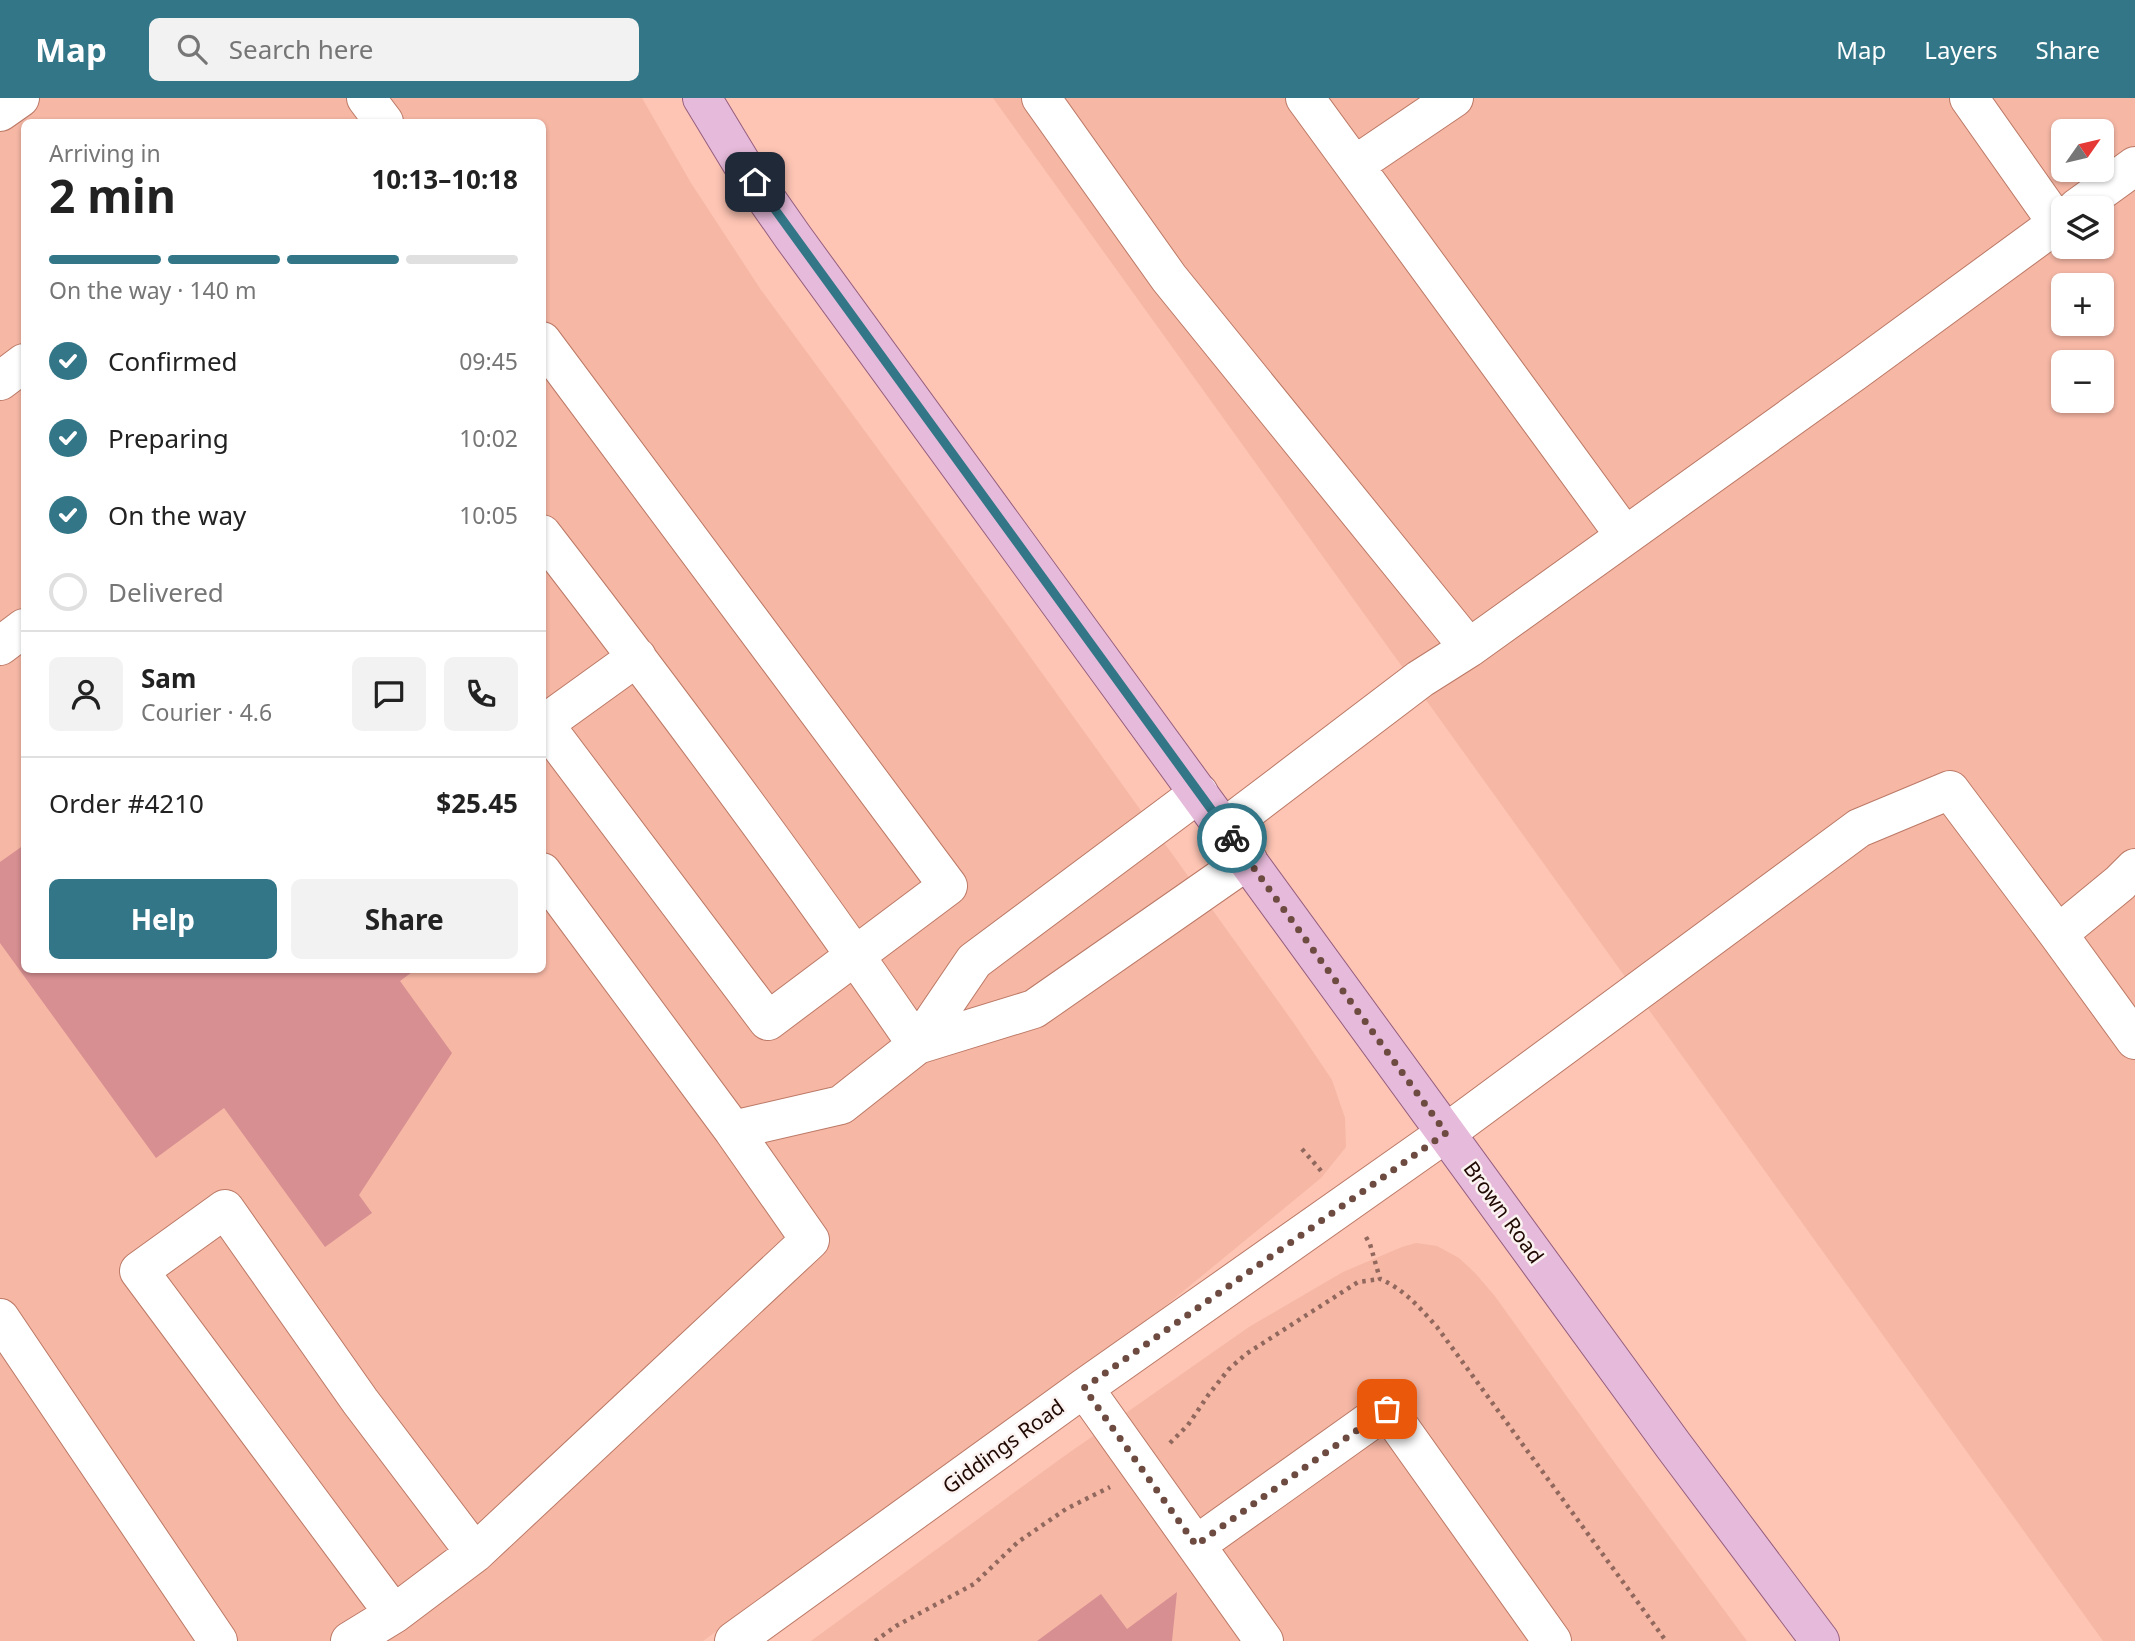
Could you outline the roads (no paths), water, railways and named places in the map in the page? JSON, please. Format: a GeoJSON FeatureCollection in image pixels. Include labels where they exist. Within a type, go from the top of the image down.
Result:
{"type":"FeatureCollection","features":[{"type":"Feature","properties":{"kind":"main road","name":"Brown Road"},"geometry":{"type":"LineString","coordinates":[[702,98],[767,201],[1673,1445],[1820,1641]]}},
{"type":"Feature","properties":{"kind":"street"},"geometry":{"type":"LineString","coordinates":[[0,112],[20,98]]}},
{"type":"Feature","properties":{"kind":"street"},"geometry":{"type":"LineString","coordinates":[[1041,98],[1169,278],[1469,648]]}},
{"type":"Feature","properties":{"kind":"street"},"geometry":{"type":"LineString","coordinates":[[1305,98],[1625,536]]}},
{"type":"Feature","properties":{"kind":"street"},"geometry":{"type":"LineString","coordinates":[[1355,165],[1454,98]]}},
{"type":"Feature","properties":{"kind":"street"},"geometry":{"type":"LineString","coordinates":[[1969,98],[2051,199]]}},
{"type":"Feature","properties":{"kind":"street"},"geometry":{"type":"LineString","coordinates":[[2094,196],[2135,166]]}},
{"type":"Feature","properties":{"kind":"street"},"geometry":{"type":"LineString","coordinates":[[1224,828],[1420,679],[1469,648],[2051,228]]}},
{"type":"Feature","properties":{"kind":"street"},"geometry":{"type":"LineString","coordinates":[[546,346],[948,886],[768,1021],[546,727]]}},
{"type":"Feature","properties":{"kind":"street"},"geometry":{"type":"LineString","coordinates":[[0,381],[21,365]]}},
{"type":"Feature","properties":{"kind":"street"},"geometry":{"type":"LineString","coordinates":[[546,539],[637,657],[856,956],[917,1045]]}},
{"type":"Feature","properties":{"kind":"street"},"geometry":{"type":"LineString","coordinates":[[0,646],[21,630]]}},
{"type":"Feature","properties":{"kind":"street"},"geometry":{"type":"LineString","coordinates":[[546,723],[637,657]]}},
{"type":"Feature","properties":{"kind":"street","name":"Giddings Road"},"geometry":{"type":"LineString","coordinates":[[734,1641],[1084,1388],[1446,1133],[1859,828],[1950,790],[2058,934]]}},
{"type":"Feature","properties":{"kind":"street"},"geometry":{"type":"LineString","coordinates":[[733,1130],[841,1105],[917,1045],[974,961],[1199,793]]}},
{"type":"Feature","properties":{"kind":"street"},"geometry":{"type":"LineString","coordinates":[[917,1045],[1034,1009],[1248,860]]}},
{"type":"Feature","properties":{"kind":"street"},"geometry":{"type":"LineString","coordinates":[[2135,867],[2120,883],[2058,934],[2135,1040]]}},
{"type":"Feature","properties":{"kind":"street"},"geometry":{"type":"LineString","coordinates":[[350,1641],[394,1614],[475,1553],[810,1240],[733,1130],[546,877]]}},
{"type":"Feature","properties":{"kind":"street"},"geometry":{"type":"LineString","coordinates":[[394,1614],[139,1271],[225,1209],[360,1401],[475,1553]]}},
{"type":"Feature","properties":{"kind":"street"},"geometry":{"type":"LineString","coordinates":[[0,1318],[218,1641]]}},
{"type":"Feature","properties":{"kind":"street"},"geometry":{"type":"LineString","coordinates":[[1084,1388],[1264,1641]]}},
{"type":"Feature","properties":{"kind":"street"},"geometry":{"type":"LineString","coordinates":[[1196,1545],[1387,1409],[1552,1641]]}}]}
